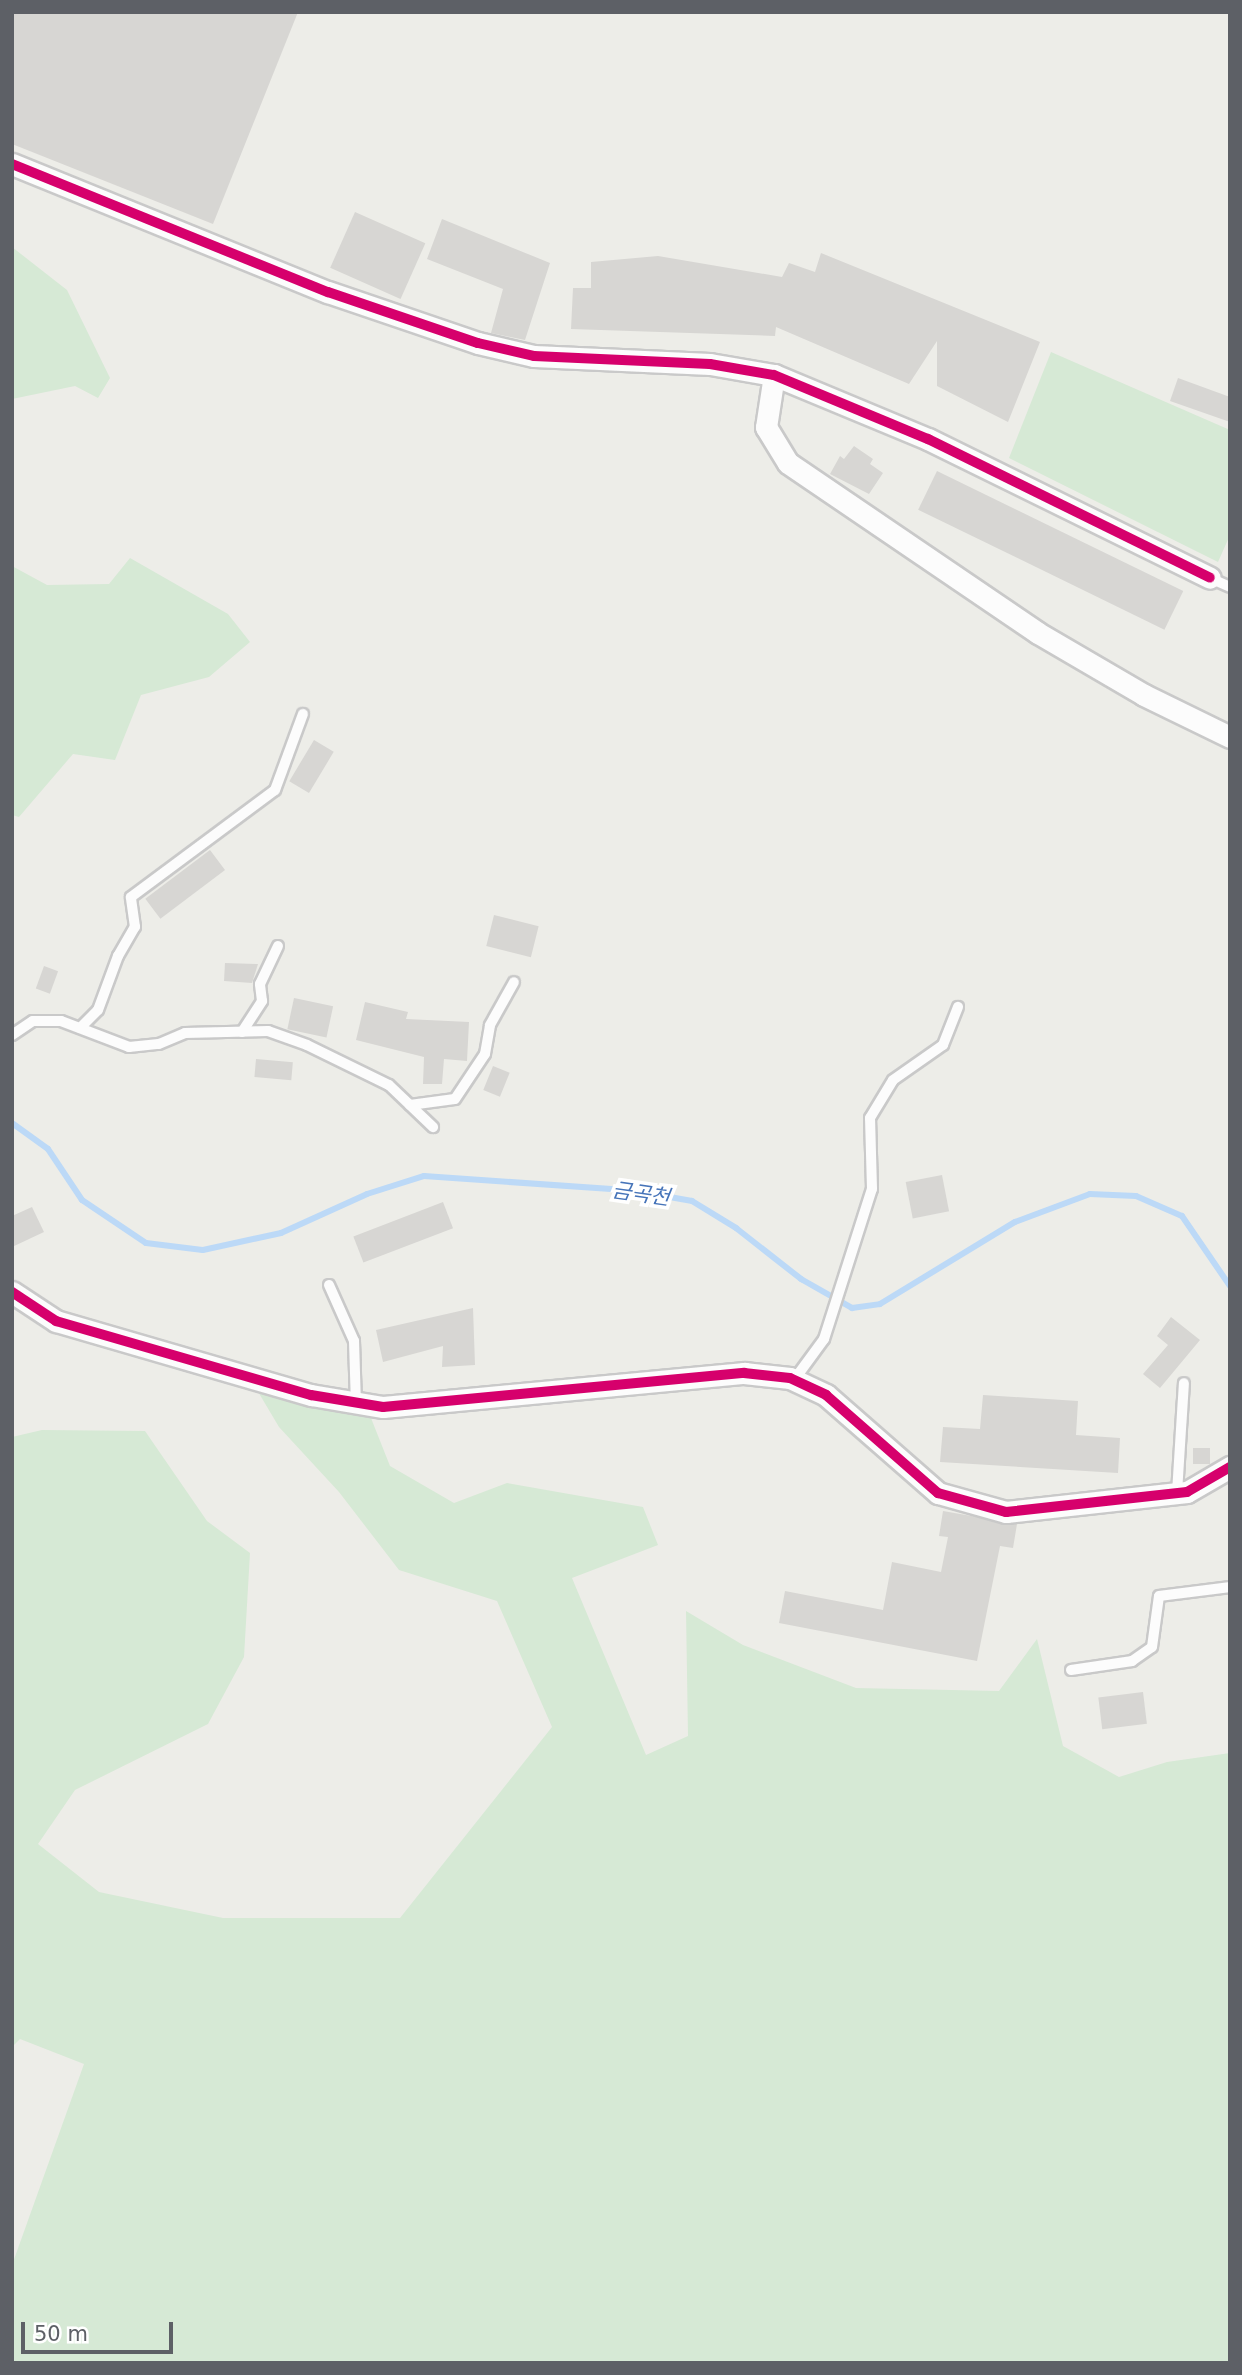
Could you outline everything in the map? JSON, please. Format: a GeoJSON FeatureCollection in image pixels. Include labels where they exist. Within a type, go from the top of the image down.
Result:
{"type":"FeatureCollection","features":[{"type":"Feature","properties":{"kind":"street"},"geometry":{"type":"LineString","coordinates":[[12,163],[328,292],[478,343],[534,356],[710,364],[774,375],[928,439],[1210,578]]}},
{"type":"Feature","properties":{"kind":"street"},"geometry":{"type":"LineString","coordinates":[[774,375],[766,412],[766,427],[788,463],[831,495],[1038,633],[1144,695],[1230,737]]}},
{"type":"Feature","properties":{"kind":"street"},"geometry":{"type":"LineString","coordinates":[[12,1292],[56,1321],[311,1395],[383,1407],[744,1373],[794,1380],[826,1395],[938,1493],[1006,1512],[1187,1492],[1230,1467]]}},
{"type":"Feature","properties":{"kind":"lane"},"geometry":{"type":"LineString","coordinates":[[766,412],[781,392],[799,385]]}},
{"type":"Feature","properties":{"kind":"lane"},"geometry":{"type":"LineString","coordinates":[[1210,578],[1230,587]]}},
{"type":"Feature","properties":{"kind":"lane"},"geometry":{"type":"LineString","coordinates":[[80,1028],[98,1010],[118,956],[135,928],[131,897],[275,790],[303,714]]}},
{"type":"Feature","properties":{"kind":"lane"},"geometry":{"type":"LineString","coordinates":[[242,1032],[262,1001],[260,984],[278,946]]}},
{"type":"Feature","properties":{"kind":"lane"},"geometry":{"type":"LineString","coordinates":[[410,1105],[456,1099],[485,1054],[490,1025],[514,982]]}},
{"type":"Feature","properties":{"kind":"lane"},"geometry":{"type":"LineString","coordinates":[[794,1380],[824,1339],[851,1263],[872,1189],[870,1118],[893,1080],[943,1045],[958,1007]]}},
{"type":"Feature","properties":{"kind":"lane"},"geometry":{"type":"LineString","coordinates":[[12,1035],[33,1021],[61,1021],[129,1047],[159,1044],[185,1033],[268,1031],[307,1045],[388,1085],[433,1127]]}},
{"type":"Feature","properties":{"kind":"lane"},"geometry":{"type":"LineString","coordinates":[[329,1285],[354,1341],[356,1403]]}},
{"type":"Feature","properties":{"kind":"lane"},"geometry":{"type":"LineString","coordinates":[[1177,1493],[1184,1384]]}},
{"type":"Feature","properties":{"kind":"lane"},"geometry":{"type":"LineString","coordinates":[[1071,1670],[1132,1661],[1152,1647],[1159,1596],[1230,1587]]}},
{"type":"Feature","properties":{"kind":"green space"},"geometry":{"type":"Polygon","coordinates":[[[12,247],[67,290],[110,378],[98,398],[75,386],[12,399],[12,247]]]}},
{"type":"Feature","properties":{"kind":"green space"},"geometry":{"type":"Polygon","coordinates":[[[1051,352],[1230,430],[1230,535],[1218,562],[1009,458],[1051,352]]]}},
{"type":"Feature","properties":{"kind":"green space"},"geometry":{"type":"Polygon","coordinates":[[[130,558],[228,614],[250,642],[209,677],[141,695],[115,760],[73,754],[19,817],[12,815],[12,566],[47,585],[109,584],[130,558]]]}},
{"type":"Feature","properties":{"kind":"green space"},"geometry":{"type":"Polygon","coordinates":[[[257,1390],[369,1413],[390,1466],[454,1503],[507,1483],[643,1507],[658,1545],[572,1578],[646,1755],[688,1736],[686,1611],[743,1645],[856,1688],[999,1691],[1037,1639],[1063,1746],[1119,1777],[1167,1762],[1230,1753],[1230,2363],[12,2363],[12,2265],[84,2064],[20,2039],[12,2047],[12,1437],[42,1430],[145,1431],[207,1521],[250,1553],[244,1657],[208,1724],[75,1790],[38,1844],[99,1892],[223,1918],[400,1918],[552,1727],[497,1601],[399,1570],[339,1492],[279,1427],[257,1390]]]}},
{"type":"Feature","properties":{"kind":"building"},"geometry":{"type":"Polygon","coordinates":[[[12,12],[298,12],[213,224],[12,144],[12,12]]]}},
{"type":"Feature","properties":{"kind":"building"},"geometry":{"type":"Polygon","coordinates":[[[355,212],[425,243],[401,299],[330,268],[355,212]]]}},
{"type":"Feature","properties":{"kind":"building"},"geometry":{"type":"Polygon","coordinates":[[[442,219],[550,263],[525,340],[491,333],[503,289],[427,259],[442,219]]]}},
{"type":"Feature","properties":{"kind":"building"},"geometry":{"type":"Polygon","coordinates":[[[821,253],[1040,342],[1008,422],[937,386],[937,341],[909,384],[776,327],[775,336],[571,329],[573,288],[591,288],[591,262],[658,256],[782,277],[789,263],[815,272],[821,253]]]}},
{"type":"Feature","properties":{"kind":"building"},"geometry":{"type":"Polygon","coordinates":[[[1178,378],[1230,397],[1230,422],[1170,401],[1178,378]]]}},
{"type":"Feature","properties":{"kind":"building"},"geometry":{"type":"Polygon","coordinates":[[[854,446],[873,459],[870,464],[883,473],[869,494],[830,474],[840,456],[844,459],[854,446]]]}},
{"type":"Feature","properties":{"kind":"building"},"geometry":{"type":"Polygon","coordinates":[[[937,471],[1183,591],[1164,630],[918,510],[937,471]]]}},
{"type":"Feature","properties":{"kind":"building"},"geometry":{"type":"Polygon","coordinates":[[[314,740],[334,752],[309,793],[289,781],[314,740]]]}},
{"type":"Feature","properties":{"kind":"building"},"geometry":{"type":"Polygon","coordinates":[[[210,850],[225,870],[160,919],[145,899],[210,850]]]}},
{"type":"Feature","properties":{"kind":"building"},"geometry":{"type":"Polygon","coordinates":[[[494,915],[539,926],[531,957],[486,946],[494,915]]]}},
{"type":"Feature","properties":{"kind":"building"},"geometry":{"type":"Polygon","coordinates":[[[225,963],[258,964],[252,983],[224,981],[225,963]]]}},
{"type":"Feature","properties":{"kind":"building"},"geometry":{"type":"Polygon","coordinates":[[[44,966],[58,971],[50,994],[36,989],[44,966]]]}},
{"type":"Feature","properties":{"kind":"building"},"geometry":{"type":"Polygon","coordinates":[[[294,998],[333,1006],[326,1038],[287,1029],[294,998]]]}},
{"type":"Feature","properties":{"kind":"building"},"geometry":{"type":"Polygon","coordinates":[[[365,1002],[408,1012],[406,1019],[469,1022],[467,1061],[444,1059],[442,1084],[423,1084],[424,1057],[356,1040],[365,1002]]]}},
{"type":"Feature","properties":{"kind":"building"},"geometry":{"type":"Polygon","coordinates":[[[256,1059],[293,1062],[291,1080],[254,1077],[256,1059]]]}},
{"type":"Feature","properties":{"kind":"building"},"geometry":{"type":"Polygon","coordinates":[[[493,1066],[510,1073],[500,1097],[483,1090],[493,1066]]]}},
{"type":"Feature","properties":{"kind":"building"},"geometry":{"type":"Polygon","coordinates":[[[942,1175],[949,1211],[913,1218],[906,1182],[942,1175]]]}},
{"type":"Feature","properties":{"kind":"building"},"geometry":{"type":"Polygon","coordinates":[[[443,1202],[453,1228],[363,1263],[353,1236],[443,1202]]]}},
{"type":"Feature","properties":{"kind":"building"},"geometry":{"type":"Polygon","coordinates":[[[32,1207],[44,1232],[12,1247],[12,1216],[32,1207]]]}},
{"type":"Feature","properties":{"kind":"building"},"geometry":{"type":"Polygon","coordinates":[[[473,1308],[475,1365],[442,1367],[443,1346],[383,1362],[376,1330],[473,1308]]]}},
{"type":"Feature","properties":{"kind":"building"},"geometry":{"type":"Polygon","coordinates":[[[1171,1317],[1200,1340],[1160,1388],[1143,1374],[1168,1345],[1157,1336],[1171,1317]]]}},
{"type":"Feature","properties":{"kind":"building"},"geometry":{"type":"Polygon","coordinates":[[[983,1395],[1078,1401],[1076,1435],[1120,1438],[1118,1473],[940,1462],[943,1427],[980,1429],[983,1395]]]}},
{"type":"Feature","properties":{"kind":"building"},"geometry":{"type":"Polygon","coordinates":[[[1193,1448],[1210,1448],[1210,1464],[1193,1464],[1193,1448]]]}},
{"type":"Feature","properties":{"kind":"building"},"geometry":{"type":"Polygon","coordinates":[[[943,1511],[1017,1524],[1013,1548],[1000,1546],[977,1661],[779,1623],[785,1591],[883,1610],[892,1562],[941,1572],[948,1537],[939,1536],[943,1511]]]}},
{"type":"Feature","properties":{"kind":"building"},"geometry":{"type":"Polygon","coordinates":[[[1143,1692],[1147,1724],[1102,1729],[1098,1697],[1143,1692]]]}},
{"type":"Feature","properties":{"kind":"waterway","name":"금곡천"},"geometry":{"type":"LineString","coordinates":[[12,1123],[48,1149],[82,1200],[146,1243],[203,1250],[281,1233],[367,1194],[424,1176],[636,1191],[692,1201],[736,1228],[801,1279],[852,1308],[880,1304],[1015,1222],[1090,1194],[1136,1196],[1182,1216],[1230,1286]]}},
{"type":"Feature","properties":{"kind":"cycle path"},"geometry":{"type":"LineString","coordinates":[[12,164],[328,292],[478,343],[534,356],[710,364],[774,375],[928,439],[1210,578]]}},
{"type":"Feature","properties":{"kind":"cycle path"},"geometry":{"type":"LineString","coordinates":[[12,1292],[56,1321],[311,1395],[383,1407],[744,1373],[790,1378],[826,1395],[938,1493],[1006,1512],[1187,1492],[1230,1467]]}}]}
